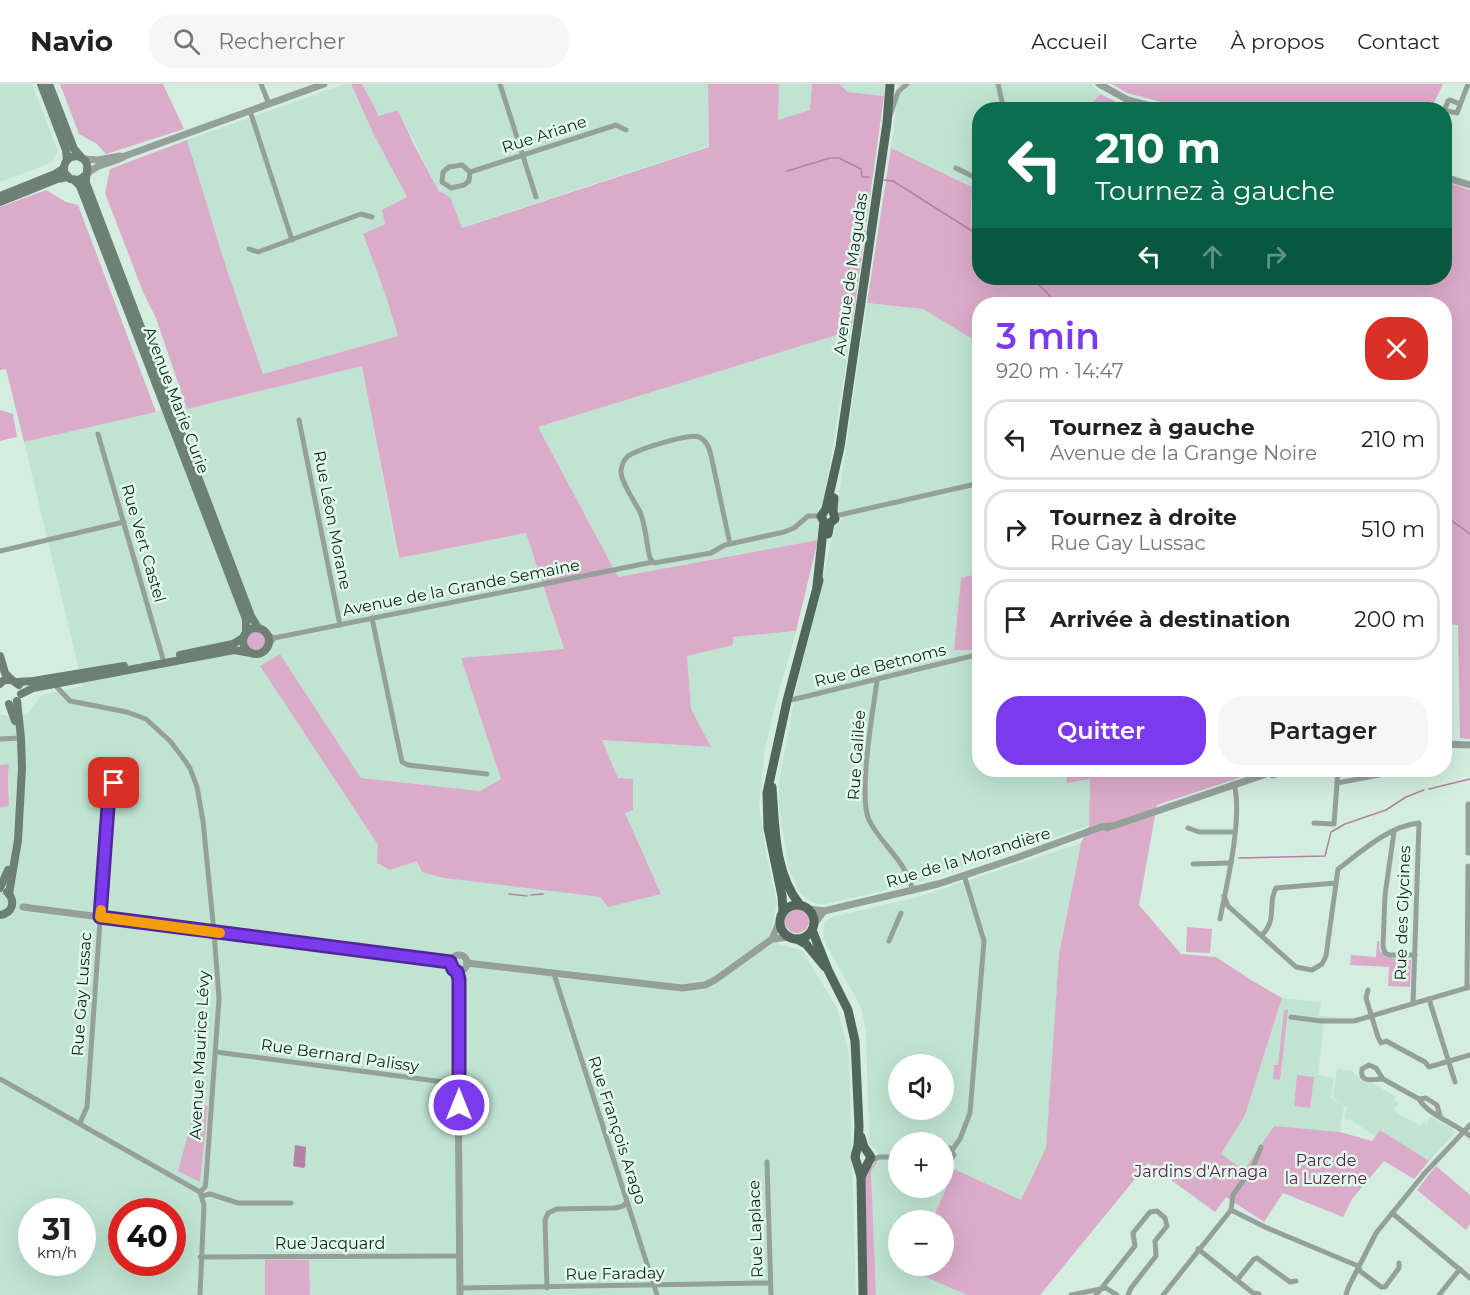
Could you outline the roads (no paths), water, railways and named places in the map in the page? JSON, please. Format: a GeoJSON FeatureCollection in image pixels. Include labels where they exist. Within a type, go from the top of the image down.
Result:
{"type":"FeatureCollection","features":[{"type":"Feature","properties":{"kind":"main road"},"geometry":{"type":"LineString","coordinates":[[41,84],[66,150],[65,164],[71,179]]}},
{"type":"Feature","properties":{"kind":"main road"},"geometry":{"type":"LineString","coordinates":[[0,202],[57,179],[79,180],[86,175],[88,167],[74,149],[49,84]]}},
{"type":"Feature","properties":{"kind":"main road","name":"Avenue de Magudas"},"geometry":{"type":"LineString","coordinates":[[782,916],[782,896],[771,845],[767,793],[787,701],[817,586],[840,447],[892,84]]}},
{"type":"Feature","properties":{"kind":"main road"},"geometry":{"type":"LineString","coordinates":[[0,196],[55,174],[72,156],[83,158]]}},
{"type":"Feature","properties":{"kind":"main road","name":"Avenue Marie Curie"},"geometry":{"type":"LineString","coordinates":[[86,175],[86,183],[251,616],[258,628]]}},
{"type":"Feature","properties":{"kind":"main road","name":"Avenue Marie Curie"},"geometry":{"type":"LineString","coordinates":[[71,179],[80,186],[169,414],[246,619],[245,635]]}},
{"type":"Feature","properties":{"kind":"main road"},"geometry":{"type":"LineString","coordinates":[[0,680],[33,681],[164,659],[232,644],[251,629],[258,628],[270,635],[268,647],[262,652],[234,650],[33,688],[12,700]]}},
{"type":"Feature","properties":{"kind":"main road"},"geometry":{"type":"LineString","coordinates":[[245,635],[245,648],[251,653]]}},
{"type":"Feature","properties":{"kind":"main road"},"geometry":{"type":"LineString","coordinates":[[0,656],[5,673],[21,688],[12,700],[19,739],[20,829],[11,896],[4,915]]}},
{"type":"Feature","properties":{"kind":"main road"},"geometry":{"type":"LineString","coordinates":[[11,896],[0,889],[8,872],[14,839],[19,739]]}},
{"type":"Feature","properties":{"kind":"main road","name":"Avenue de Magudas"},"geometry":{"type":"LineString","coordinates":[[772,774],[774,824],[780,858],[786,881],[794,898],[804,907]]}},
{"type":"Feature","properties":{"kind":"main road"},"geometry":{"type":"LineString","coordinates":[[828,970],[806,944],[782,930],[782,916],[790,906],[804,907],[812,914],[813,927],[828,970],[842,995],[853,1025],[858,1065],[859,1126],[855,1159],[868,1158]]}},
{"type":"Feature","properties":{"kind":"main road"},"geometry":{"type":"LineString","coordinates":[[794,938],[806,936],[813,927]]}},
{"type":"Feature","properties":{"kind":"main road"},"geometry":{"type":"LineString","coordinates":[[859,1126],[868,1158],[861,1177],[863,1295]]}},
{"type":"Feature","properties":{"kind":"street"},"geometry":{"type":"LineString","coordinates":[[261,84],[269,104]]}},
{"type":"Feature","properties":{"kind":"street"},"geometry":{"type":"LineString","coordinates":[[83,158],[98,160],[125,156],[324,84]]}},
{"type":"Feature","properties":{"kind":"street"},"geometry":{"type":"LineString","coordinates":[[500,84],[536,197]]}},
{"type":"Feature","properties":{"kind":"street"},"geometry":{"type":"LineString","coordinates":[[887,123],[898,92],[907,84]]}},
{"type":"Feature","properties":{"kind":"street"},"geometry":{"type":"LineString","coordinates":[[998,84],[1002,102]]}},
{"type":"Feature","properties":{"kind":"street"},"geometry":{"type":"LineString","coordinates":[[1100,84],[1136,102]]}},
{"type":"Feature","properties":{"kind":"street"},"geometry":{"type":"LineString","coordinates":[[1460,104],[1468,84]]}},
{"type":"Feature","properties":{"kind":"street"},"geometry":{"type":"LineString","coordinates":[[250,111],[292,240]]}},
{"type":"Feature","properties":{"kind":"street","name":"Rue Ariane"},"geometry":{"type":"LineString","coordinates":[[470,172],[616,125],[626,130]]}},
{"type":"Feature","properties":{"kind":"street"},"geometry":{"type":"LineString","coordinates":[[86,175],[94,167],[125,156]]}},
{"type":"Feature","properties":{"kind":"street","name":"Rue Ariane"},"geometry":{"type":"LineString","coordinates":[[462,165],[470,172],[469,181],[464,185],[451,188],[442,182],[443,172],[449,167],[462,165]]}},
{"type":"Feature","properties":{"kind":"street"},"geometry":{"type":"LineString","coordinates":[[956,168],[972,176]]}},
{"type":"Feature","properties":{"kind":"street"},"geometry":{"type":"LineString","coordinates":[[1452,179],[1470,185]]}},
{"type":"Feature","properties":{"kind":"street"},"geometry":{"type":"LineString","coordinates":[[249,249],[258,252],[361,214],[372,217]]}},
{"type":"Feature","properties":{"kind":"street","name":"Rue Léon Morane"},"geometry":{"type":"LineString","coordinates":[[299,420],[340,625]]}},
{"type":"Feature","properties":{"kind":"street","name":"Rue Vert Castel"},"geometry":{"type":"LineString","coordinates":[[98,434],[164,659]]}},
{"type":"Feature","properties":{"kind":"street"},"geometry":{"type":"LineString","coordinates":[[653,562],[650,558],[641,514],[622,476],[622,466],[630,455],[685,437],[700,438],[709,447],[730,544]]}},
{"type":"Feature","properties":{"kind":"street","name":"Avenue de la Grande Semaine"},"geometry":{"type":"LineString","coordinates":[[270,635],[340,625],[653,562],[711,554],[730,544],[784,532],[794,528],[808,516],[828,516],[972,485]]}},
{"type":"Feature","properties":{"kind":"street"},"geometry":{"type":"LineString","coordinates":[[0,551],[124,522]]}},
{"type":"Feature","properties":{"kind":"street"},"geometry":{"type":"LineString","coordinates":[[372,618],[402,762],[408,765],[487,774]]}},
{"type":"Feature","properties":{"kind":"street","name":"Rue de Betnoms"},"geometry":{"type":"LineString","coordinates":[[787,701],[972,656]]}},
{"type":"Feature","properties":{"kind":"street","name":"Rue Galilée"},"geometry":{"type":"LineString","coordinates":[[877,681],[865,790],[866,809],[873,826],[902,866],[912,891]]}},
{"type":"Feature","properties":{"kind":"street","name":"Avenue Maurice Lévy"},"geometry":{"type":"LineString","coordinates":[[54,684],[70,701],[143,717],[164,735],[186,761],[196,782],[201,806],[219,999],[206,1180],[201,1194],[204,1205],[200,1295]]}},
{"type":"Feature","properties":{"kind":"street"},"geometry":{"type":"LineString","coordinates":[[0,739],[19,739]]}},
{"type":"Feature","properties":{"kind":"street"},"geometry":{"type":"LineString","coordinates":[[1452,744],[1470,745]]}},
{"type":"Feature","properties":{"kind":"street","name":"Rue de la Morandière"},"geometry":{"type":"LineString","coordinates":[[804,907],[824,911],[912,891],[1259,777]]}},
{"type":"Feature","properties":{"kind":"street","name":"Rue de la Morandière"},"geometry":{"type":"LineString","coordinates":[[1234,786],[1266,777]]}},
{"type":"Feature","properties":{"kind":"street"},"geometry":{"type":"LineString","coordinates":[[1314,823],[1334,824],[1337,777]]}},
{"type":"Feature","properties":{"kind":"street"},"geometry":{"type":"LineString","coordinates":[[1337,783],[1368,777]]}},
{"type":"Feature","properties":{"kind":"street"},"geometry":{"type":"LineString","coordinates":[[1220,919],[1231,863],[1238,798],[1234,786]]}},
{"type":"Feature","properties":{"kind":"street","name":"Rue Gay Lussac"},"geometry":{"type":"LineString","coordinates":[[80,1123],[87,1107],[109,793]]}},
{"type":"Feature","properties":{"kind":"street"},"geometry":{"type":"LineString","coordinates":[[1291,1017],[1346,1022],[1468,987],[1468,804],[1470,804]]}},
{"type":"Feature","properties":{"kind":"street","name":"Rue des Glycines"},"geometry":{"type":"LineString","coordinates":[[1394,832],[1419,823],[1413,1004]]}},
{"type":"Feature","properties":{"kind":"street"},"geometry":{"type":"LineString","coordinates":[[1188,828],[1199,832],[1234,832]]}},
{"type":"Feature","properties":{"kind":"street"},"geometry":{"type":"LineString","coordinates":[[1224,897],[1228,906],[1296,967],[1307,970],[1318,967],[1326,956],[1338,869],[1378,839],[1394,832]]}},
{"type":"Feature","properties":{"kind":"street"},"geometry":{"type":"LineString","coordinates":[[1394,832],[1385,895],[1383,946],[1385,953],[1389,955],[1415,956]]}},
{"type":"Feature","properties":{"kind":"street"},"geometry":{"type":"LineString","coordinates":[[1193,864],[1231,863]]}},
{"type":"Feature","properties":{"kind":"street"},"geometry":{"type":"LineString","coordinates":[[954,1147],[960,1139],[970,1113],[984,941],[963,875]]}},
{"type":"Feature","properties":{"kind":"street"},"geometry":{"type":"LineString","coordinates":[[1262,936],[1271,923],[1273,894],[1276,888],[1336,884]]}},
{"type":"Feature","properties":{"kind":"street"},"geometry":{"type":"LineString","coordinates":[[11,896],[23,907]]}},
{"type":"Feature","properties":{"kind":"street"},"geometry":{"type":"LineString","coordinates":[[4,915],[23,907],[450,962]]}},
{"type":"Feature","properties":{"kind":"street"},"geometry":{"type":"LineString","coordinates":[[813,927],[824,911]]}},
{"type":"Feature","properties":{"kind":"street"},"geometry":{"type":"LineString","coordinates":[[889,941],[901,914]]}},
{"type":"Feature","properties":{"kind":"street"},"geometry":{"type":"LineString","coordinates":[[467,963],[694,988],[715,980],[772,939],[782,916]]}},
{"type":"Feature","properties":{"kind":"street"},"geometry":{"type":"LineString","coordinates":[[772,939],[794,938]]}},
{"type":"Feature","properties":{"kind":"street"},"geometry":{"type":"LineString","coordinates":[[450,962],[455,956],[460,955],[465,958],[467,963],[464,970],[457,972]]}},
{"type":"Feature","properties":{"kind":"street"},"geometry":{"type":"LineString","coordinates":[[450,962],[457,972],[460,1292]]}},
{"type":"Feature","properties":{"kind":"street","name":"Rue François Arago"},"geometry":{"type":"LineString","coordinates":[[554,974],[657,1295]]}},
{"type":"Feature","properties":{"kind":"street"},"geometry":{"type":"LineString","coordinates":[[1368,990],[1366,999],[1382,1042],[1386,1041],[1425,1062],[1429,1067],[1470,1055]]}},
{"type":"Feature","properties":{"kind":"street"},"geometry":{"type":"LineString","coordinates":[[1429,999],[1455,1082]]}},
{"type":"Feature","properties":{"kind":"street","name":"Rue Bernard Palissy"},"geometry":{"type":"LineString","coordinates":[[216,1052],[459,1084]]}},
{"type":"Feature","properties":{"kind":"street"},"geometry":{"type":"LineString","coordinates":[[0,1079],[201,1194],[210,1194],[238,1203],[291,1203]]}},
{"type":"Feature","properties":{"kind":"street"},"geometry":{"type":"LineString","coordinates":[[1383,1079],[1419,1099],[1426,1098],[1437,1105],[1440,1116],[1470,1136]]}},
{"type":"Feature","properties":{"kind":"street"},"geometry":{"type":"LineString","coordinates":[[1346,1295],[1372,1238],[1470,1125]]}},
{"type":"Feature","properties":{"kind":"street"},"geometry":{"type":"LineString","coordinates":[[1166,1294],[1198,1249],[1231,1210],[1233,1195],[1254,1165],[1261,1147]]}},
{"type":"Feature","properties":{"kind":"street"},"geometry":{"type":"LineString","coordinates":[[868,1158],[888,1157]]}},
{"type":"Feature","properties":{"kind":"street","name":"Rue Laplace"},"geometry":{"type":"LineString","coordinates":[[767,1162],[771,1295]]}},
{"type":"Feature","properties":{"kind":"street"},"geometry":{"type":"LineString","coordinates":[[547,1288],[545,1220],[549,1211],[615,1208],[627,1202]]}},
{"type":"Feature","properties":{"kind":"street"},"geometry":{"type":"LineString","coordinates":[[1231,1210],[1265,1227],[1358,1266],[1360,1271],[1381,1287],[1385,1287],[1399,1268],[1399,1263]]}},
{"type":"Feature","properties":{"kind":"street"},"geometry":{"type":"LineString","coordinates":[[1096,1295],[1135,1246],[1133,1233],[1150,1212],[1157,1211],[1166,1218],[1167,1226],[1155,1241],[1156,1256],[1131,1287],[1128,1295]]}},
{"type":"Feature","properties":{"kind":"street"},"geometry":{"type":"LineString","coordinates":[[1392,1213],[1470,1278]]}},
{"type":"Feature","properties":{"kind":"street"},"geometry":{"type":"LineString","coordinates":[[1198,1249],[1253,1293],[1259,1294]]}},
{"type":"Feature","properties":{"kind":"street","name":"Rue Jacquard"},"geometry":{"type":"LineString","coordinates":[[200,1257],[460,1256]]}},
{"type":"Feature","properties":{"kind":"street"},"geometry":{"type":"LineString","coordinates":[[1235,1279],[1238,1279],[1257,1258],[1290,1282],[1296,1281]]}},
{"type":"Feature","properties":{"kind":"street"},"geometry":{"type":"LineString","coordinates":[[1439,1295],[1460,1269]]}},
{"type":"Feature","properties":{"kind":"street","name":"Rue Faraday"},"geometry":{"type":"LineString","coordinates":[[460,1292],[770,1283]]}},
{"type":"Feature","properties":{"kind":"street"},"geometry":{"type":"LineString","coordinates":[[1071,1295],[1100,1289],[1111,1290],[1117,1295]]}},
{"type":"Feature","properties":{"kind":"waterway"},"geometry":{"type":"LineString","coordinates":[[787,171],[830,158],[839,158],[861,169],[862,177],[869,177]]}},
{"type":"Feature","properties":{"kind":"waterway"},"geometry":{"type":"LineString","coordinates":[[884,180],[893,181],[972,231]]}},
{"type":"Feature","properties":{"kind":"waterway"},"geometry":{"type":"LineString","coordinates":[[1039,285],[1051,297]]}},
{"type":"Feature","properties":{"kind":"waterway"},"geometry":{"type":"LineString","coordinates":[[1452,521],[1470,534]]}},
{"type":"Feature","properties":{"kind":"waterway"},"geometry":{"type":"LineString","coordinates":[[1429,789],[1470,779]]}},
{"type":"Feature","properties":{"kind":"waterway"},"geometry":{"type":"LineString","coordinates":[[1239,858],[1325,856],[1331,832],[1345,824],[1386,810],[1406,797],[1424,790]]}},
{"type":"Feature","properties":{"kind":"waterway"},"geometry":{"type":"LineString","coordinates":[[509,894],[527,896]]}},
{"type":"Feature","properties":{"kind":"waterway"},"geometry":{"type":"LineString","coordinates":[[531,895],[543,894]]}},
{"type":"Feature","properties":{"kind":"park label","name":"Parc de la Luzerne"},"geometry":{"type":"Point","coordinates":[1326,1169]}},
{"type":"Feature","properties":{"kind":"park label","name":"Jardins d'Arnaga"},"geometry":{"type":"Point","coordinates":[1201,1171]}}]}
